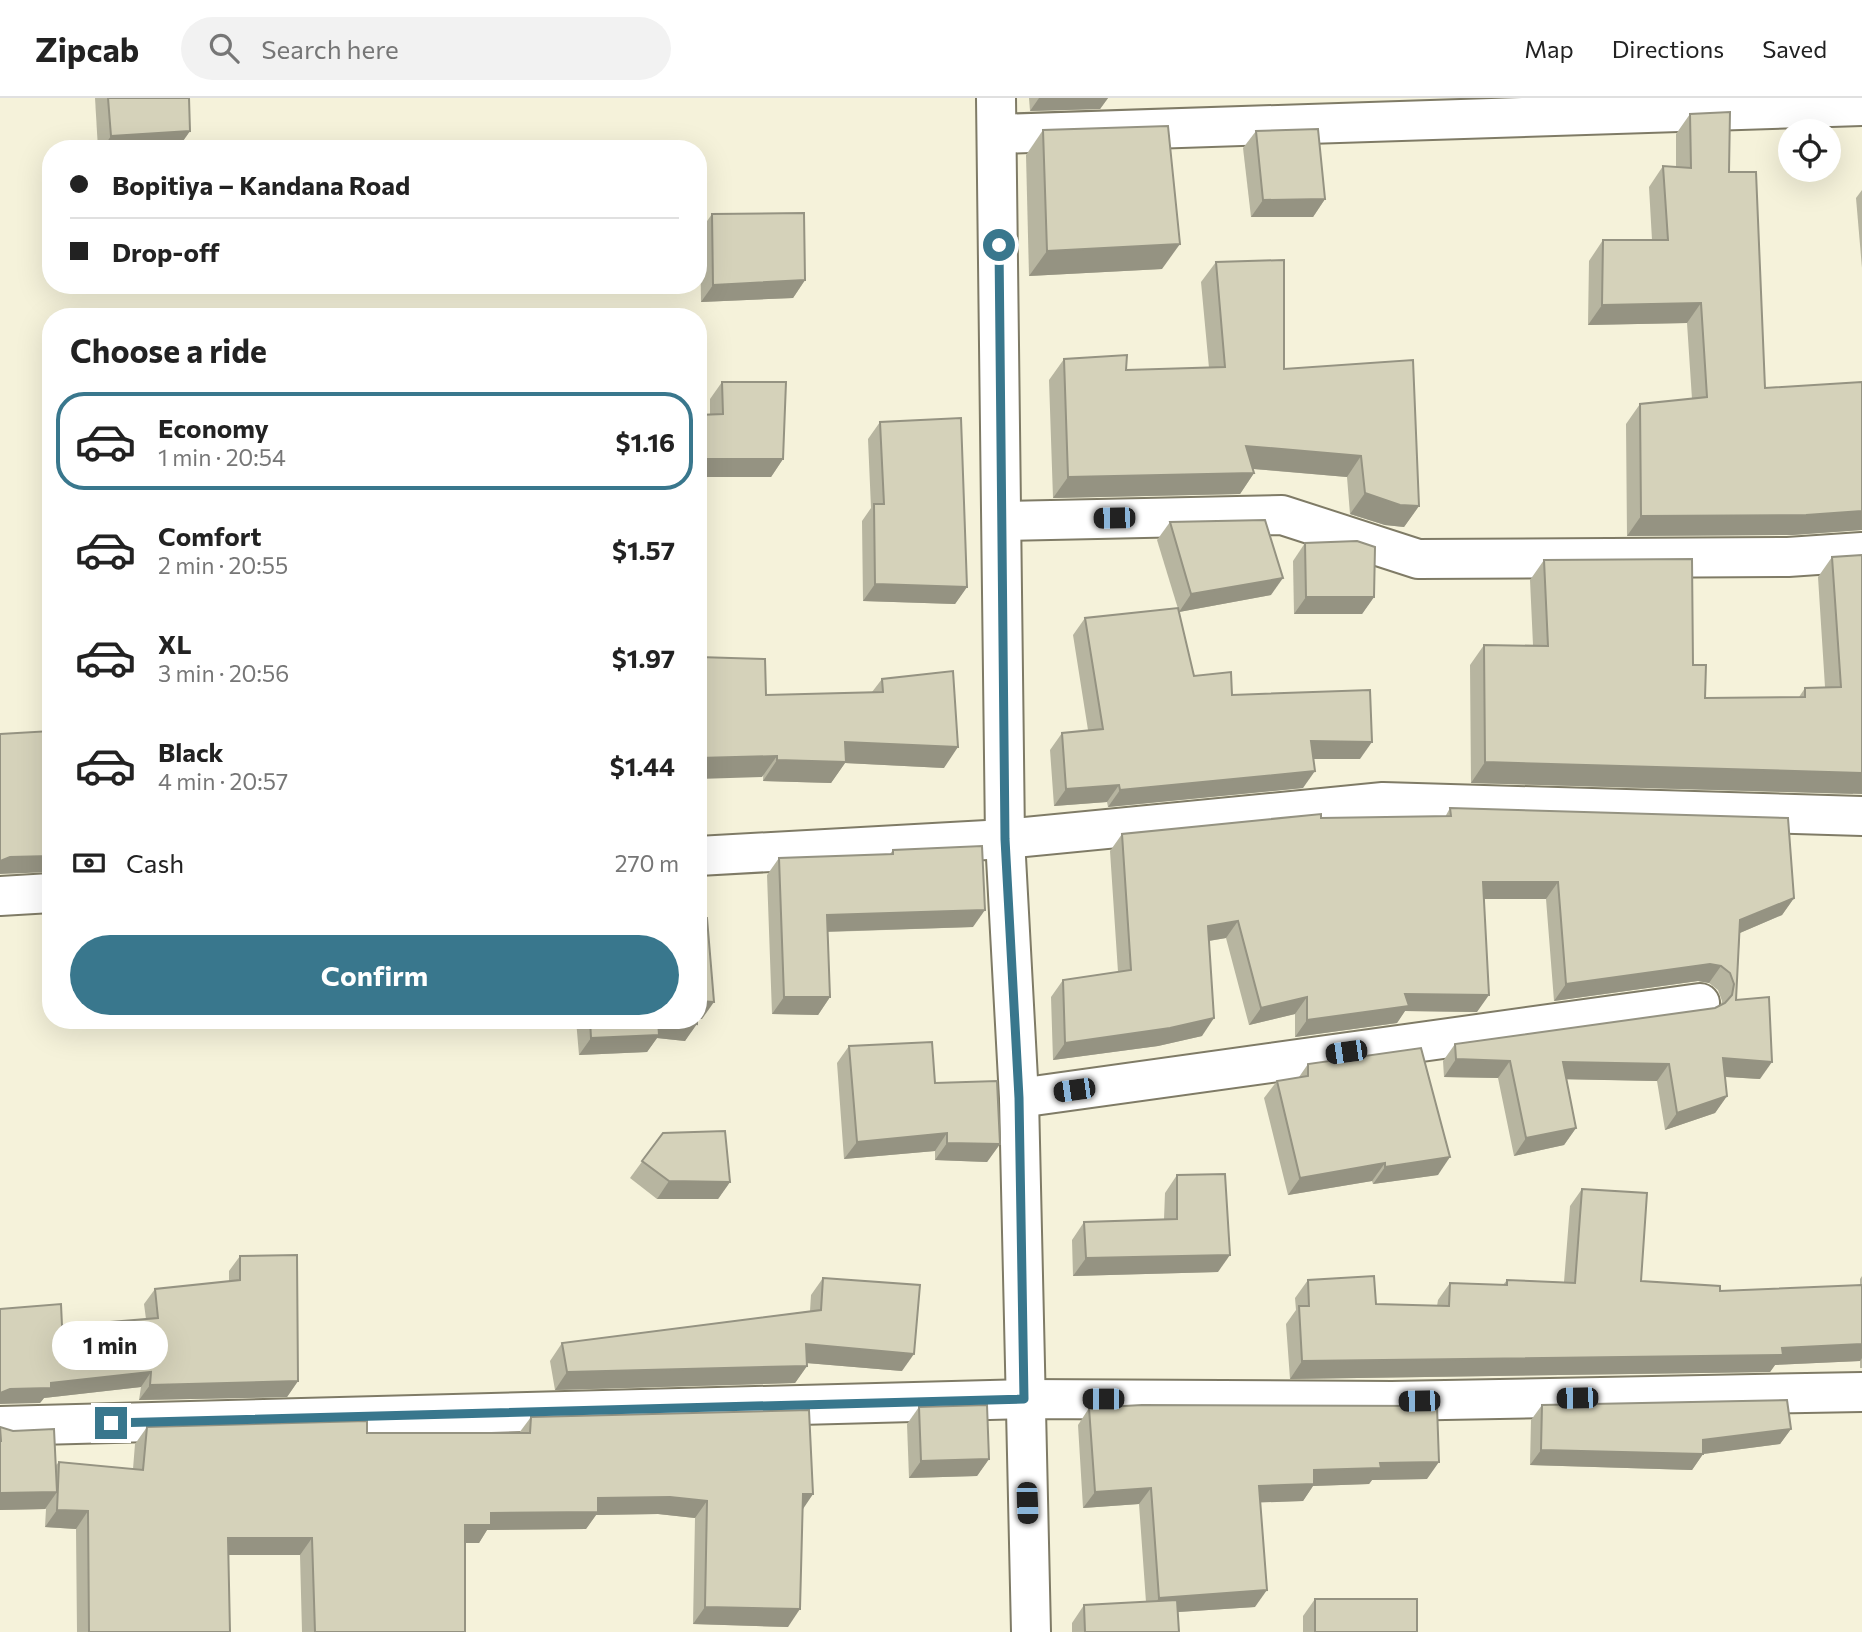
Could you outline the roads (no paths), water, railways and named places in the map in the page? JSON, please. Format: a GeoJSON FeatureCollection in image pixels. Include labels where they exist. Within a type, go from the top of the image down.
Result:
{"type":"FeatureCollection","features":[{"type":"Feature","properties":{"kind":"street"},"geometry":{"type":"LineString","coordinates":[[1031,1632],[1019,1098],[1005,839],[996,116],[1862,106]]}},
{"type":"Feature","properties":{"kind":"street"},"geometry":{"type":"LineString","coordinates":[[1002,520],[1282,515],[1418,559],[1788,558],[1862,552]]}},
{"type":"Feature","properties":{"kind":"street"},"geometry":{"type":"LineString","coordinates":[[707,856],[1005,839],[1383,802],[1862,816]]}},
{"type":"Feature","properties":{"kind":"street"},"geometry":{"type":"LineString","coordinates":[[0,896],[42,894]]}},
{"type":"Feature","properties":{"kind":"street"},"geometry":{"type":"LineString","coordinates":[[1019,1098],[1700,1003]]}},
{"type":"Feature","properties":{"kind":"street"},"geometry":{"type":"LineString","coordinates":[[0,1426],[1024,1399],[1392,1401],[1862,1392]]}}]}
